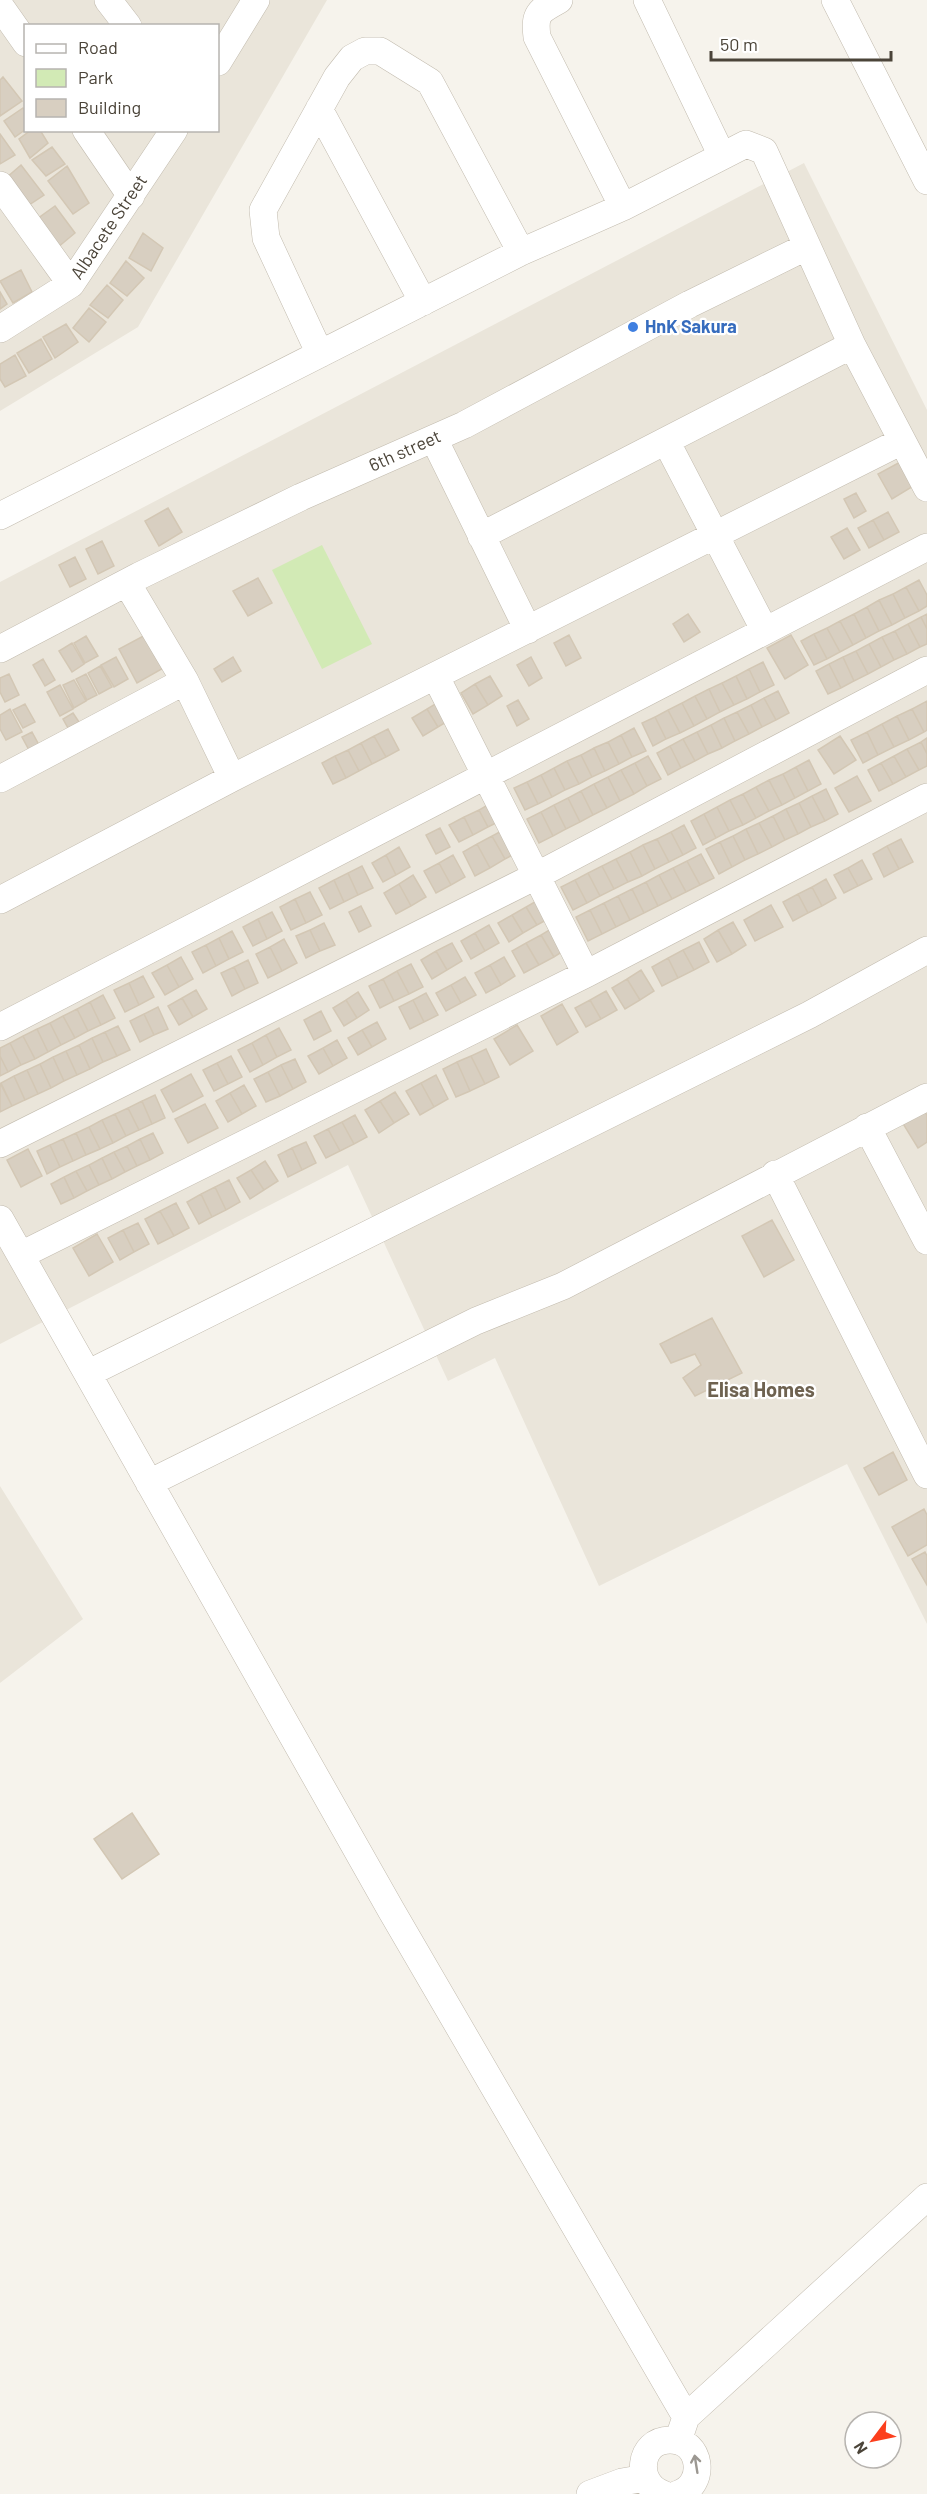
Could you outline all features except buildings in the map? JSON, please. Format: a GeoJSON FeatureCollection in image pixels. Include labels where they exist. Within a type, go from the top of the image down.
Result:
{"type":"FeatureCollection","features":[{"type":"Feature","properties":{"kind":"street"},"geometry":{"type":"LineString","coordinates":[[108,0],[126,24]]}},
{"type":"Feature","properties":{"kind":"street"},"geometry":{"type":"LineString","coordinates":[[219,60],[256,0]]}},
{"type":"Feature","properties":{"kind":"street"},"geometry":{"type":"LineString","coordinates":[[559,0],[540,10],[535,22],[537,37],[623,207]]}},
{"type":"Feature","properties":{"kind":"street"},"geometry":{"type":"LineString","coordinates":[[647,0],[722,156]]}},
{"type":"Feature","properties":{"kind":"street"},"geometry":{"type":"LineString","coordinates":[[835,0],[927,181]]}},
{"type":"Feature","properties":{"kind":"street"},"geometry":{"type":"LineString","coordinates":[[0,6],[24,40]]}},
{"type":"Feature","properties":{"kind":"street"},"geometry":{"type":"LineString","coordinates":[[320,354],[266,238],[263,210],[337,77],[352,58],[365,51],[380,51],[430,82],[521,252]]}},
{"type":"Feature","properties":{"kind":"street"},"geometry":{"type":"LineString","coordinates":[[320,109],[423,302]]}},
{"type":"Feature","properties":{"kind":"street"},"geometry":{"type":"LineString","coordinates":[[87,132],[131,196]]}},
{"type":"Feature","properties":{"kind":"street","name":"Albacete Street"},"geometry":{"type":"LineString","coordinates":[[0,329],[71,284],[173,132]]}},
{"type":"Feature","properties":{"kind":"street"},"geometry":{"type":"LineString","coordinates":[[0,516],[521,252],[623,207],[746,144],[764,151],[852,345],[927,488]]}},
{"type":"Feature","properties":{"kind":"street"},"geometry":{"type":"LineString","coordinates":[[0,185],[71,284]]}},
{"type":"Feature","properties":{"kind":"street","name":"6th street"},"geometry":{"type":"LineString","coordinates":[[0,649],[301,497],[475,419],[690,304],[806,247]]}},
{"type":"Feature","properties":{"kind":"street"},"geometry":{"type":"LineString","coordinates":[[481,536],[852,345]]}},
{"type":"Feature","properties":{"kind":"street"},"geometry":{"type":"LineString","coordinates":[[434,439],[528,630]]}},
{"type":"Feature","properties":{"kind":"street"},"geometry":{"type":"LineString","coordinates":[[666,441],[765,631]]}},
{"type":"Feature","properties":{"kind":"street"},"geometry":{"type":"LineString","coordinates":[[0,900],[232,778],[902,441]]}},
{"type":"Feature","properties":{"kind":"street"},"geometry":{"type":"LineString","coordinates":[[0,1027],[927,547]]}},
{"type":"Feature","properties":{"kind":"street"},"geometry":{"type":"LineString","coordinates":[[127,583],[184,681],[232,778]]}},
{"type":"Feature","properties":{"kind":"street"},"geometry":{"type":"LineString","coordinates":[[0,1144],[536,876],[927,670]]}},
{"type":"Feature","properties":{"kind":"street"},"geometry":{"type":"LineString","coordinates":[[436,676],[586,974]]}},
{"type":"Feature","properties":{"kind":"street"},"geometry":{"type":"LineString","coordinates":[[0,779],[184,681]]}},
{"type":"Feature","properties":{"kind":"street"},"geometry":{"type":"LineString","coordinates":[[21,1255],[586,974],[927,798]]}},
{"type":"Feature","properties":{"kind":"street"},"geometry":{"type":"LineString","coordinates":[[88,1372],[809,1015],[927,950]]}},
{"type":"Feature","properties":{"kind":"street"},"geometry":{"type":"LineString","coordinates":[[149,1483],[476,1321],[563,1286],[927,1096]]}},
{"type":"Feature","properties":{"kind":"street"},"geometry":{"type":"LineString","coordinates":[[867,1127],[927,1241]]}},
{"type":"Feature","properties":{"kind":"street"},"geometry":{"type":"LineString","coordinates":[[775,1174],[927,1474]]}},
{"type":"Feature","properties":{"kind":"street"},"geometry":{"type":"LineString","coordinates":[[0,1219],[682,2429],[693,2451],[698,2469],[692,2486],[678,2494]]}},
{"type":"Feature","properties":{"kind":"street"},"geometry":{"type":"LineString","coordinates":[[654,2486],[642,2469],[647,2452],[682,2429],[927,2197]]}},
{"type":"Feature","properties":{"kind":"street"},"geometry":{"type":"LineString","coordinates":[[591,2494],[622,2482],[654,2486]]}},
{"type":"Feature","properties":{"kind":"shaded area"},"geometry":{"type":"Polygon","coordinates":[[[0,0],[327,0],[138,327],[0,411],[0,0]]]}},
{"type":"Feature","properties":{"kind":"shaded area"},"geometry":{"type":"Polygon","coordinates":[[[804,163],[927,410],[927,1624],[847,1464],[599,1586],[495,1358],[448,1381],[348,1165],[0,1344],[0,582],[804,163]]]}},
{"type":"Feature","properties":{"kind":"shaded area"},"geometry":{"type":"Polygon","coordinates":[[[0,1486],[83,1619],[0,1683],[0,1486]]]}},
{"type":"Feature","properties":{"kind":"green space"},"geometry":{"type":"Polygon","coordinates":[[[322,545],[372,644],[322,669],[272,570],[322,545]]]}},
{"type":"Feature","properties":{"kind":"place","name":"HnK Sakura"},"geometry":{"type":"Point","coordinates":[633,327]}},
{"type":"Feature","properties":{"kind":"district","name":"Elisa Homes"},"geometry":{"type":"Point","coordinates":[761,1390]}}]}
